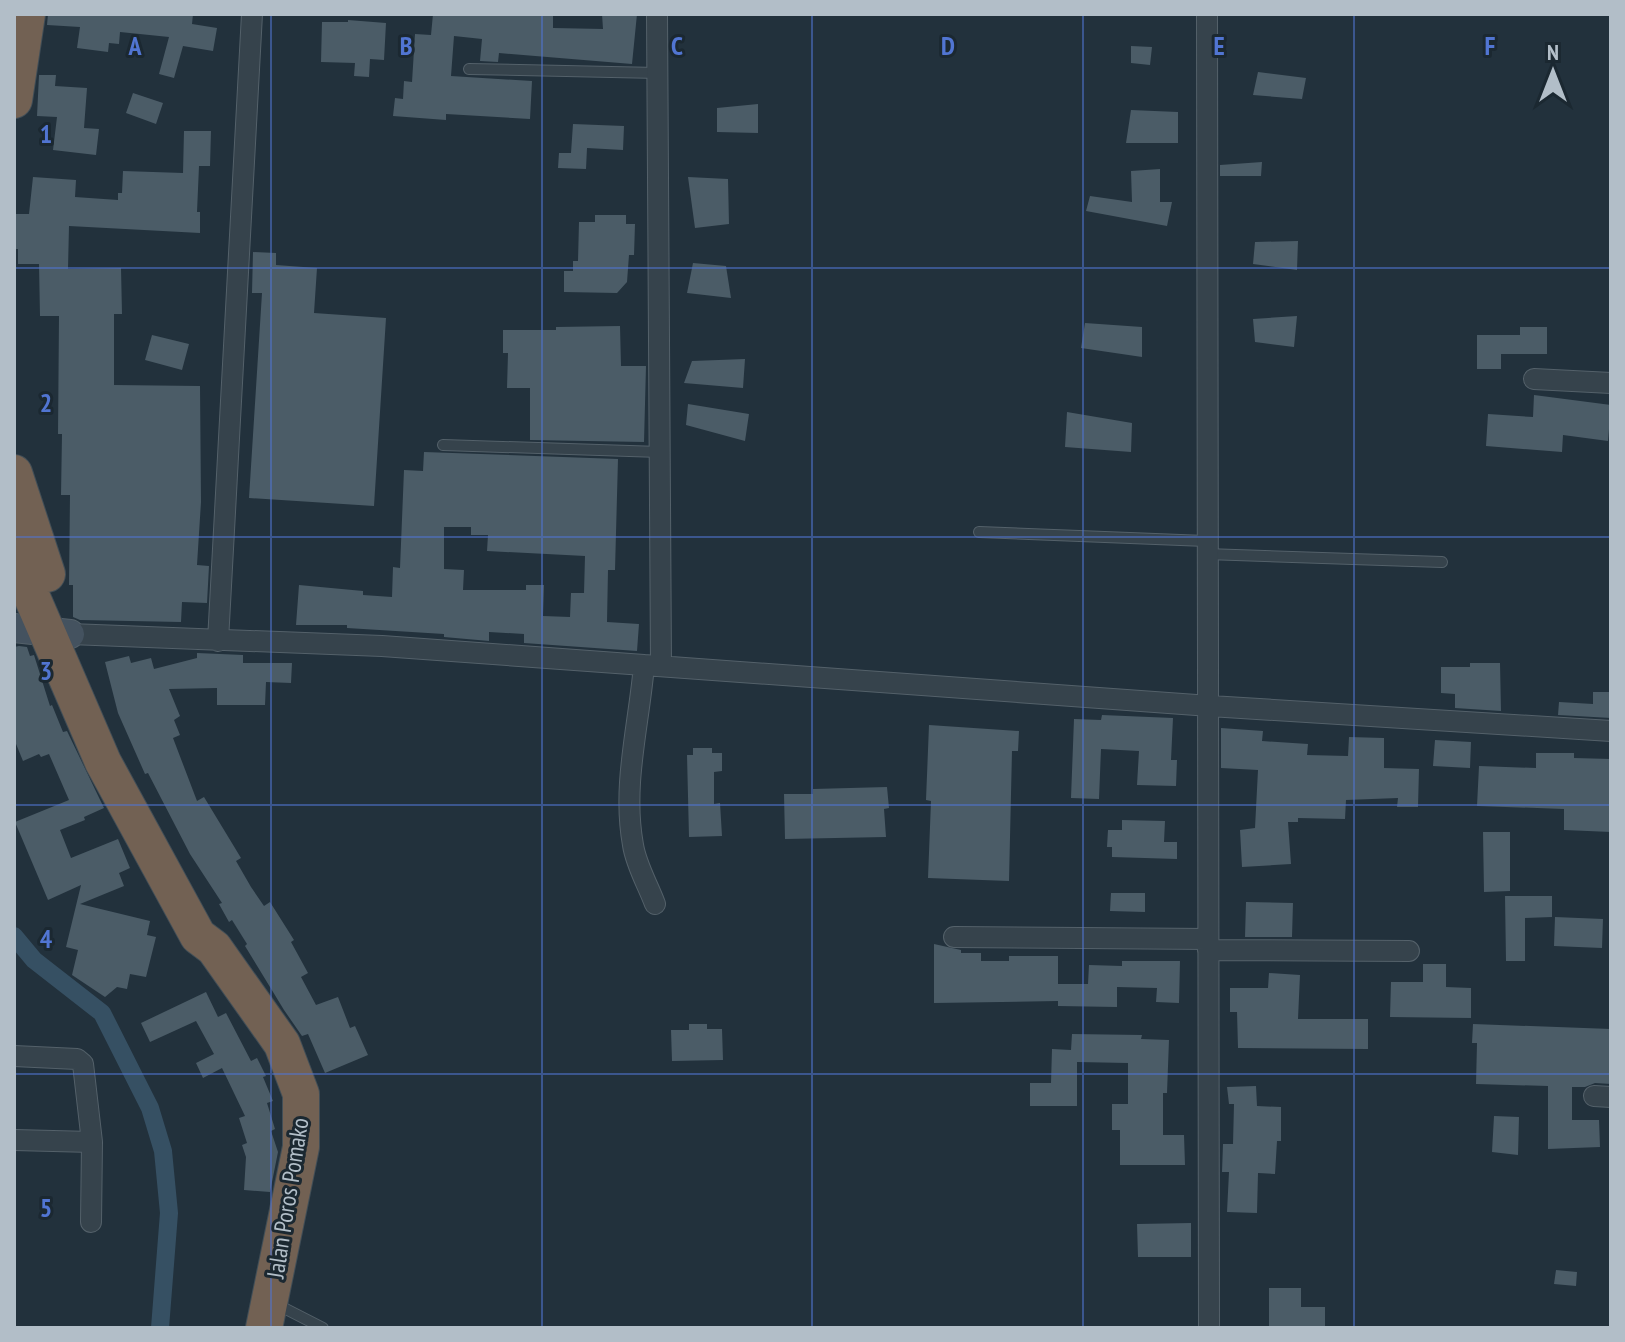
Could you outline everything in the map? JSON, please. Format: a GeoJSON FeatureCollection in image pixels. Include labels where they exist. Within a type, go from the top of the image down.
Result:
{"type":"FeatureCollection","features":[{"type":"Feature","properties":{"kind":"highway"},"geometry":{"type":"LineString","coordinates":[[14,100],[27,14]]}},
{"type":"Feature","properties":{"kind":"highway"},"geometry":{"type":"LineString","coordinates":[[14,473],[38,551],[44,632]]}},
{"type":"Feature","properties":{"kind":"highway"},"geometry":{"type":"LineString","coordinates":[[14,547],[44,632]]}},
{"type":"Feature","properties":{"kind":"highway","name":"Jalan Poros Pomako"},"geometry":{"type":"LineString","coordinates":[[44,632],[113,732],[210,930],[214,948],[282,1044],[301,1094],[301,1147],[268,1314]]}},
{"type":"Feature","properties":{"kind":"street"},"geometry":{"type":"LineString","coordinates":[[218,641],[252,14]]}},
{"type":"Feature","properties":{"kind":"street"},"geometry":{"type":"LineString","coordinates":[[655,904],[634,853],[630,807],[631,759],[652,665],[660,452],[657,14]]}},
{"type":"Feature","properties":{"kind":"street"},"geometry":{"type":"LineString","coordinates":[[1207,14],[1209,1328]]}},
{"type":"Feature","properties":{"kind":"street"},"geometry":{"type":"LineString","coordinates":[[1534,379],[1611,383]]}},
{"type":"Feature","properties":{"kind":"street"},"geometry":{"type":"LineString","coordinates":[[44,632],[382,646],[1210,706],[1611,731]]}},
{"type":"Feature","properties":{"kind":"street"},"geometry":{"type":"LineString","coordinates":[[954,937],[1409,951]]}},
{"type":"Feature","properties":{"kind":"street"},"geometry":{"type":"LineString","coordinates":[[14,1056],[81,1061],[87,1076],[92,1142],[91,1222]]}},
{"type":"Feature","properties":{"kind":"street"},"geometry":{"type":"LineString","coordinates":[[14,1140],[92,1142]]}},
{"type":"Feature","properties":{"kind":"lane"},"geometry":{"type":"LineString","coordinates":[[469,69],[658,73]]}},
{"type":"Feature","properties":{"kind":"lane"},"geometry":{"type":"LineString","coordinates":[[443,445],[660,452]]}},
{"type":"Feature","properties":{"kind":"lane"},"geometry":{"type":"LineString","coordinates":[[979,532],[1442,562]]}},
{"type":"Feature","properties":{"kind":"lane"},"geometry":{"type":"LineString","coordinates":[[268,1314],[323,1328]]}},
{"type":"Feature","properties":{"kind":"building"},"geometry":{"type":"Polygon","coordinates":[[[48,14],[193,14],[192,24],[217,28],[213,51],[183,46],[174,78],[159,74],[169,37],[120,32],[119,44],[109,43],[108,52],[77,48],[80,27],[47,25],[48,14]]]}},
{"type":"Feature","properties":{"kind":"building"},"geometry":{"type":"Polygon","coordinates":[[[433,14],[553,14],[553,28],[603,29],[602,14],[637,14],[632,64],[499,53],[498,62],[480,61],[482,39],[454,36],[451,76],[532,81],[530,119],[446,114],[446,120],[393,116],[395,98],[403,99],[404,81],[412,82],[415,34],[431,35],[433,14]]]}},
{"type":"Feature","properties":{"kind":"building"},"geometry":{"type":"Polygon","coordinates":[[[348,20],[386,23],[384,60],[370,59],[369,77],[354,76],[355,63],[321,62],[322,22],[348,20]]]}},
{"type":"Feature","properties":{"kind":"building"},"geometry":{"type":"Polygon","coordinates":[[[1131,46],[1152,47],[1150,65],[1131,63],[1131,46]]]}},
{"type":"Feature","properties":{"kind":"building"},"geometry":{"type":"Polygon","coordinates":[[[1258,72],[1306,78],[1302,99],[1253,95],[1258,72]]]}},
{"type":"Feature","properties":{"kind":"building"},"geometry":{"type":"Polygon","coordinates":[[[39,75],[56,75],[55,86],[87,88],[84,128],[99,129],[96,155],[53,150],[57,117],[37,116],[39,75]]]}},
{"type":"Feature","properties":{"kind":"building"},"geometry":{"type":"Polygon","coordinates":[[[133,93],[163,103],[156,124],[126,113],[133,93]]]}},
{"type":"Feature","properties":{"kind":"building"},"geometry":{"type":"Polygon","coordinates":[[[758,104],[758,133],[717,132],[717,108],[758,104]]]}},
{"type":"Feature","properties":{"kind":"building"},"geometry":{"type":"Polygon","coordinates":[[[1131,110],[1178,112],[1178,143],[1126,143],[1131,110]]]}},
{"type":"Feature","properties":{"kind":"building"},"geometry":{"type":"Polygon","coordinates":[[[573,124],[624,126],[623,150],[587,148],[586,169],[558,168],[559,153],[571,153],[573,124]]]}},
{"type":"Feature","properties":{"kind":"building"},"geometry":{"type":"Polygon","coordinates":[[[184,131],[211,131],[210,166],[199,166],[197,212],[200,212],[200,233],[69,226],[68,269],[121,268],[122,314],[114,314],[114,385],[200,386],[201,502],[197,565],[209,566],[207,603],[182,602],[181,622],[80,620],[73,617],[73,585],[69,585],[70,495],[61,495],[59,316],[40,316],[39,264],[18,264],[15,214],[29,214],[33,177],[76,180],[75,197],[118,200],[118,193],[122,193],[123,171],[183,173],[184,131]]]}},
{"type":"Feature","properties":{"kind":"building"},"geometry":{"type":"Polygon","coordinates":[[[1262,162],[1261,176],[1220,176],[1220,165],[1262,162]]]}},
{"type":"Feature","properties":{"kind":"building"},"geometry":{"type":"Polygon","coordinates":[[[1160,169],[1160,202],[1172,202],[1167,226],[1086,211],[1090,196],[1132,202],[1131,171],[1160,169]]]}},
{"type":"Feature","properties":{"kind":"building"},"geometry":{"type":"Polygon","coordinates":[[[688,177],[728,179],[729,224],[695,228],[688,177]]]}},
{"type":"Feature","properties":{"kind":"building"},"geometry":{"type":"Polygon","coordinates":[[[595,215],[626,215],[626,224],[635,224],[634,255],[629,255],[627,282],[617,293],[564,292],[564,271],[573,271],[573,261],[578,261],[579,222],[595,222],[595,215]]]}},
{"type":"Feature","properties":{"kind":"building"},"geometry":{"type":"Polygon","coordinates":[[[1298,241],[1297,270],[1253,264],[1255,242],[1298,241]]]}},
{"type":"Feature","properties":{"kind":"building"},"geometry":{"type":"Polygon","coordinates":[[[253,252],[276,253],[276,265],[317,268],[314,313],[386,318],[374,506],[249,498],[262,293],[252,293],[253,252]]]}},
{"type":"Feature","properties":{"kind":"building"},"geometry":{"type":"Polygon","coordinates":[[[693,263],[726,266],[731,298],[687,293],[693,263]]]}},
{"type":"Feature","properties":{"kind":"building"},"geometry":{"type":"Polygon","coordinates":[[[1297,316],[1294,347],[1255,342],[1253,319],[1297,316]]]}},
{"type":"Feature","properties":{"kind":"building"},"geometry":{"type":"Polygon","coordinates":[[[1085,323],[1142,327],[1142,357],[1081,348],[1085,323]]]}},
{"type":"Feature","properties":{"kind":"building"},"geometry":{"type":"Polygon","coordinates":[[[620,326],[621,366],[646,366],[644,442],[530,440],[530,388],[507,388],[508,353],[503,353],[503,330],[620,326]]]}},
{"type":"Feature","properties":{"kind":"building"},"geometry":{"type":"Polygon","coordinates":[[[1520,327],[1547,327],[1547,354],[1501,354],[1501,369],[1477,369],[1477,335],[1520,335],[1520,327]]]}},
{"type":"Feature","properties":{"kind":"building"},"geometry":{"type":"Polygon","coordinates":[[[152,335],[189,344],[182,370],[145,360],[152,335]]]}},
{"type":"Feature","properties":{"kind":"building"},"geometry":{"type":"Polygon","coordinates":[[[745,359],[743,388],[684,383],[692,361],[745,359]]]}},
{"type":"Feature","properties":{"kind":"building"},"geometry":{"type":"Polygon","coordinates":[[[1534,395],[1611,405],[1608,441],[1563,435],[1562,452],[1486,446],[1488,414],[1533,417],[1534,395]]]}},
{"type":"Feature","properties":{"kind":"building"},"geometry":{"type":"Polygon","coordinates":[[[688,404],[749,414],[745,441],[686,425],[688,404]]]}},
{"type":"Feature","properties":{"kind":"building"},"geometry":{"type":"Polygon","coordinates":[[[1067,412],[1132,423],[1131,452],[1065,447],[1067,412]]]}},
{"type":"Feature","properties":{"kind":"building"},"geometry":{"type":"Polygon","coordinates":[[[424,452],[618,459],[615,570],[608,570],[607,622],[639,624],[637,651],[524,643],[524,634],[489,632],[489,641],[444,637],[444,634],[347,628],[347,625],[296,625],[299,585],[392,597],[393,567],[400,568],[404,470],[423,471],[424,452]],[[444,527],[444,569],[464,570],[463,590],[526,590],[526,585],[544,585],[543,616],[570,617],[571,593],[584,593],[585,556],[487,551],[488,535],[471,535],[471,527],[444,527]]]}},
{"type":"Feature","properties":{"kind":"building"},"geometry":{"type":"Polygon","coordinates":[[[14,647],[27,647],[30,656],[34,655],[50,706],[63,732],[67,731],[104,808],[60,830],[71,858],[118,839],[130,868],[119,873],[124,886],[80,904],[150,921],[147,935],[156,937],[146,977],[130,974],[127,989],[117,987],[105,997],[72,975],[78,950],[66,947],[81,885],[48,900],[15,822],[69,800],[49,754],[41,757],[39,754],[23,761],[14,739],[14,647]]]}},
{"type":"Feature","properties":{"kind":"building"},"geometry":{"type":"Polygon","coordinates":[[[197,653],[243,655],[243,663],[292,663],[291,683],[266,682],[265,705],[217,705],[217,688],[169,689],[180,716],[174,720],[180,735],[173,738],[197,801],[204,797],[241,858],[236,861],[251,887],[264,906],[270,902],[294,940],[291,942],[308,973],[301,977],[316,1005],[338,997],[350,1028],[355,1026],[368,1055],[325,1073],[308,1034],[302,1036],[232,920],[229,922],[219,904],[222,903],[190,854],[148,773],[145,774],[118,713],[105,662],[129,656],[131,663],[151,658],[154,669],[197,658],[197,653]]]}},
{"type":"Feature","properties":{"kind":"building"},"geometry":{"type":"Polygon","coordinates":[[[1470,663],[1500,663],[1501,711],[1455,708],[1455,694],[1441,693],[1441,667],[1470,667],[1470,663]]]}},
{"type":"Feature","properties":{"kind":"building"},"geometry":{"type":"Polygon","coordinates":[[[1593,692],[1611,692],[1611,718],[1558,715],[1559,702],[1593,704],[1593,692]]]}},
{"type":"Feature","properties":{"kind":"building"},"geometry":{"type":"Polygon","coordinates":[[[1102,715],[1173,718],[1171,760],[1177,760],[1176,786],[1137,785],[1139,751],[1101,749],[1099,799],[1071,798],[1074,719],[1101,720],[1102,715]]]}},
{"type":"Feature","properties":{"kind":"building"},"geometry":{"type":"Polygon","coordinates":[[[929,725],[1019,731],[1018,751],[1012,751],[1009,881],[928,878],[931,801],[926,800],[929,725]]]}},
{"type":"Feature","properties":{"kind":"building"},"geometry":{"type":"Polygon","coordinates":[[[1221,728],[1263,731],[1262,741],[1308,744],[1307,755],[1348,756],[1349,737],[1384,738],[1384,768],[1419,769],[1418,807],[1397,807],[1398,798],[1346,800],[1345,819],[1298,818],[1298,822],[1288,822],[1291,864],[1242,867],[1240,830],[1255,828],[1258,770],[1221,768],[1221,728]]]}},
{"type":"Feature","properties":{"kind":"building"},"geometry":{"type":"Polygon","coordinates":[[[1435,740],[1471,742],[1470,768],[1433,766],[1435,740]]]}},
{"type":"Feature","properties":{"kind":"building"},"geometry":{"type":"Polygon","coordinates":[[[693,748],[712,748],[712,753],[722,753],[722,771],[714,772],[714,804],[720,803],[722,836],[689,837],[687,755],[693,755],[693,748]]]}},
{"type":"Feature","properties":{"kind":"building"},"geometry":{"type":"Polygon","coordinates":[[[1536,753],[1574,753],[1574,758],[1611,759],[1611,832],[1564,830],[1564,809],[1477,806],[1479,766],[1536,768],[1536,753]]]}},
{"type":"Feature","properties":{"kind":"building"},"geometry":{"type":"Polygon","coordinates":[[[887,787],[889,808],[884,809],[886,837],[785,839],[784,794],[813,794],[813,789],[887,787]]]}},
{"type":"Feature","properties":{"kind":"building"},"geometry":{"type":"Polygon","coordinates":[[[1122,820],[1165,821],[1164,842],[1177,842],[1177,859],[1112,857],[1112,847],[1107,847],[1108,830],[1122,830],[1122,820]]]}},
{"type":"Feature","properties":{"kind":"building"},"geometry":{"type":"Polygon","coordinates":[[[1483,832],[1510,832],[1510,891],[1484,892],[1483,832]]]}},
{"type":"Feature","properties":{"kind":"building"},"geometry":{"type":"Polygon","coordinates":[[[1111,893],[1145,893],[1145,912],[1110,911],[1111,893]]]}},
{"type":"Feature","properties":{"kind":"building"},"geometry":{"type":"Polygon","coordinates":[[[1505,896],[1552,896],[1552,917],[1525,918],[1525,961],[1506,961],[1505,896]]]}},
{"type":"Feature","properties":{"kind":"building"},"geometry":{"type":"Polygon","coordinates":[[[1246,902],[1293,903],[1292,937],[1245,937],[1246,902]]]}},
{"type":"Feature","properties":{"kind":"building"},"geometry":{"type":"Polygon","coordinates":[[[1555,917],[1603,919],[1602,948],[1554,946],[1555,917]]]}},
{"type":"Feature","properties":{"kind":"building"},"geometry":{"type":"Polygon","coordinates":[[[934,944],[961,950],[961,953],[981,953],[981,961],[1009,961],[1009,956],[1058,956],[1058,984],[1088,984],[1089,965],[1122,966],[1122,961],[1180,961],[1179,1003],[1156,1002],[1157,988],[1117,987],[1117,1007],[1058,1006],[1058,1001],[934,1003],[934,944]]]}},
{"type":"Feature","properties":{"kind":"building"},"geometry":{"type":"Polygon","coordinates":[[[1423,964],[1446,964],[1446,987],[1471,988],[1471,1018],[1390,1017],[1391,982],[1423,982],[1423,964]]]}},
{"type":"Feature","properties":{"kind":"building"},"geometry":{"type":"Polygon","coordinates":[[[1269,973],[1300,975],[1298,1019],[1368,1019],[1368,1049],[1238,1048],[1237,1012],[1230,1012],[1230,988],[1268,988],[1269,973]]]}},
{"type":"Feature","properties":{"kind":"building"},"geometry":{"type":"Polygon","coordinates":[[[206,992],[218,1017],[226,1013],[251,1061],[257,1058],[266,1076],[263,1077],[273,1101],[267,1103],[275,1129],[271,1131],[278,1152],[270,1192],[244,1190],[246,1157],[242,1145],[247,1143],[239,1118],[245,1116],[222,1068],[203,1078],[196,1063],[214,1054],[196,1021],[150,1042],[141,1023],[206,992]]]}},
{"type":"Feature","properties":{"kind":"building"},"geometry":{"type":"Polygon","coordinates":[[[689,1024],[707,1024],[707,1029],[722,1029],[723,1060],[672,1061],[671,1030],[689,1030],[689,1024]]]}},
{"type":"Feature","properties":{"kind":"building"},"geometry":{"type":"Polygon","coordinates":[[[1473,1024],[1611,1029],[1611,1084],[1572,1087],[1572,1120],[1599,1120],[1600,1147],[1548,1149],[1548,1086],[1476,1084],[1477,1043],[1472,1043],[1473,1024]]]}},
{"type":"Feature","properties":{"kind":"building"},"geometry":{"type":"Polygon","coordinates":[[[1072,1034],[1142,1035],[1141,1039],[1169,1040],[1167,1093],[1163,1093],[1163,1135],[1184,1135],[1185,1165],[1120,1165],[1120,1130],[1112,1130],[1112,1104],[1128,1104],[1128,1063],[1077,1062],[1077,1106],[1030,1106],[1030,1083],[1051,1083],[1052,1049],[1071,1050],[1072,1034]]]}},
{"type":"Feature","properties":{"kind":"building"},"geometry":{"type":"Polygon","coordinates":[[[1256,1086],[1257,1106],[1281,1107],[1281,1141],[1277,1141],[1275,1174],[1258,1173],[1257,1213],[1227,1212],[1229,1172],[1222,1172],[1223,1144],[1233,1144],[1234,1104],[1229,1104],[1227,1087],[1256,1086]]]}},
{"type":"Feature","properties":{"kind":"building"},"geometry":{"type":"Polygon","coordinates":[[[1494,1116],[1519,1117],[1518,1155],[1492,1152],[1494,1116]]]}},
{"type":"Feature","properties":{"kind":"building"},"geometry":{"type":"Polygon","coordinates":[[[1191,1223],[1191,1257],[1138,1257],[1137,1224],[1191,1223]]]}},
{"type":"Feature","properties":{"kind":"building"},"geometry":{"type":"Polygon","coordinates":[[[1556,1270],[1577,1272],[1576,1286],[1554,1284],[1556,1270]]]}},
{"type":"Feature","properties":{"kind":"building"},"geometry":{"type":"Polygon","coordinates":[[[1269,1288],[1301,1288],[1301,1307],[1325,1307],[1325,1328],[1269,1328],[1269,1288]]]}},
{"type":"Feature","properties":{"kind":"waterway"},"geometry":{"type":"LineString","coordinates":[[14,936],[34,960],[102,1013],[150,1108],[163,1151],[169,1213],[160,1328]]}}]}
